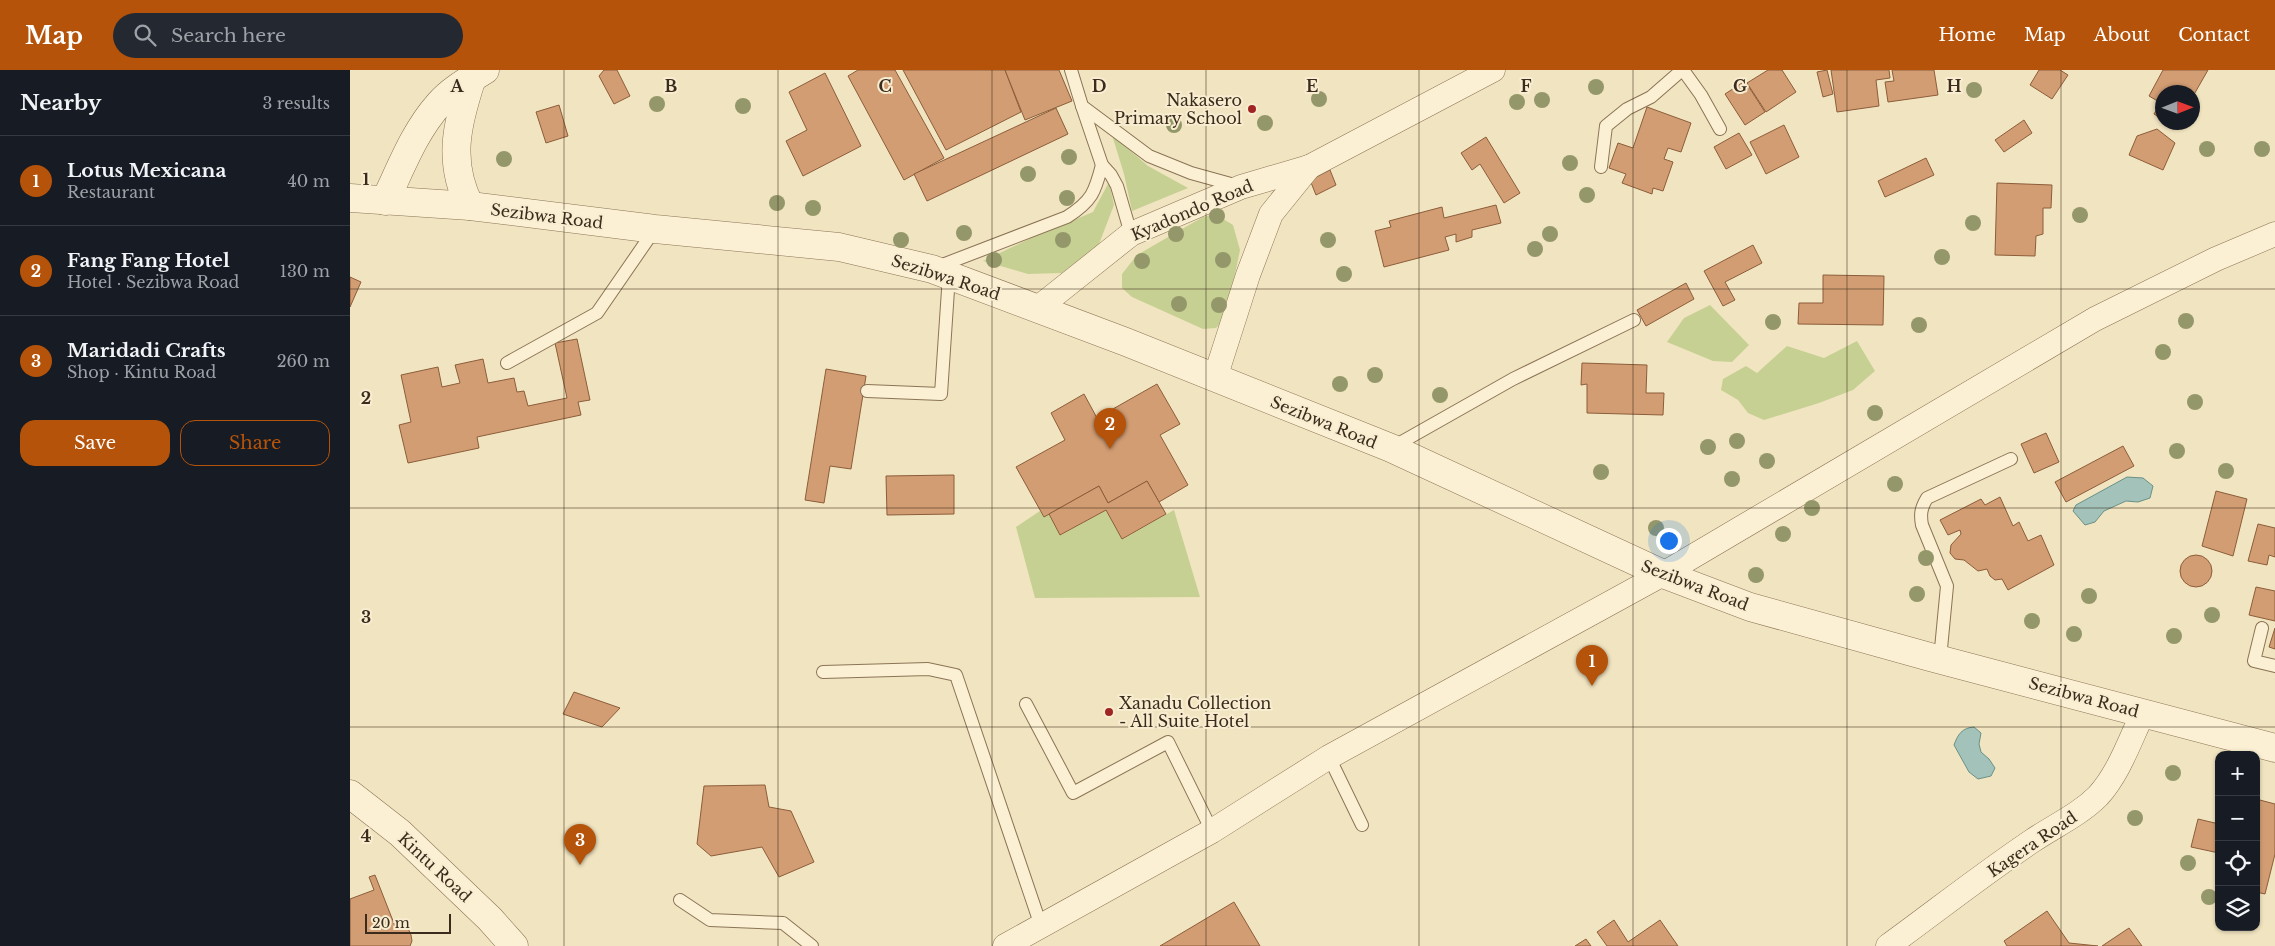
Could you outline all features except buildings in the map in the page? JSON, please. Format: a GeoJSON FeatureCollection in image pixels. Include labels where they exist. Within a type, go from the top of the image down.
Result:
{"type":"FeatureCollection","features":[{"type":"Feature","properties":{"kind":"street","name":"Kyadondo Road"},"geometry":{"type":"LineString","coordinates":[[1038,308],[1131,234],[1241,187],[1309,167],[1493,70]]}},
{"type":"Feature","properties":{"kind":"street"},"geometry":{"type":"LineString","coordinates":[[385,201],[412,143],[439,103],[479,74]]}},
{"type":"Feature","properties":{"kind":"street"},"geometry":{"type":"LineString","coordinates":[[470,206],[462,190],[457,172],[456,153],[463,107],[479,74]]}},
{"type":"Feature","properties":{"kind":"street","name":"Kyadondo Road"},"geometry":{"type":"LineString","coordinates":[[1215,378],[1248,275],[1272,214],[1309,167]]}},
{"type":"Feature","properties":{"kind":"street","name":"Sezibwa Road"},"geometry":{"type":"LineString","coordinates":[[352,203],[385,201],[470,206],[655,229],[839,247],[941,272],[1038,308],[1391,448],[1663,574],[1750,606],[1940,659],[2275,748]]}},
{"type":"Feature","properties":{"kind":"street"},"geometry":{"type":"LineString","coordinates":[[1005,946],[1212,831],[1329,757],[1663,574],[2095,319],[2216,259],[2275,234]]}},
{"type":"Feature","properties":{"kind":"street","name":"Kagera Road"},"geometry":{"type":"LineString","coordinates":[[1888,946],[2032,841],[2083,809],[2098,796],[2109,782],[2121,760],[2143,713]]}},
{"type":"Feature","properties":{"kind":"street","name":"Kintu Road"},"geometry":{"type":"LineString","coordinates":[[350,794],[415,847],[490,919],[514,946]]}},
{"type":"Feature","properties":{"kind":"lane"},"geometry":{"type":"LineString","coordinates":[[1071,70],[1102,165],[1111,175],[1117,186],[1131,234]]}},
{"type":"Feature","properties":{"kind":"lane"},"geometry":{"type":"LineString","coordinates":[[1601,166],[1606,126],[1627,109],[1651,97],[1683,70],[1701,95],[1720,129]]}},
{"type":"Feature","properties":{"kind":"lane"},"geometry":{"type":"LineString","coordinates":[[1082,106],[1149,156],[1191,173],[1241,187]]}},
{"type":"Feature","properties":{"kind":"lane"},"geometry":{"type":"LineString","coordinates":[[867,391],[941,394],[941,272],[1067,217],[1084,206],[1095,192],[1102,165]]}},
{"type":"Feature","properties":{"kind":"lane"},"geometry":{"type":"LineString","coordinates":[[507,363],[597,313],[655,229]]}},
{"type":"Feature","properties":{"kind":"lane"},"geometry":{"type":"LineString","coordinates":[[1391,448],[1512,378],[1634,320]]}},
{"type":"Feature","properties":{"kind":"lane"},"geometry":{"type":"LineString","coordinates":[[1940,659],[1947,586],[1922,525],[1920,515],[1922,507],[1928,498],[2011,459]]}},
{"type":"Feature","properties":{"kind":"lane"},"geometry":{"type":"LineString","coordinates":[[2262,628],[2254,661],[2275,666]]}},
{"type":"Feature","properties":{"kind":"lane"},"geometry":{"type":"LineString","coordinates":[[823,672],[928,669],[956,675],[1041,926]]}},
{"type":"Feature","properties":{"kind":"lane"},"geometry":{"type":"LineString","coordinates":[[1026,704],[1073,793],[1168,742],[1212,831]]}},
{"type":"Feature","properties":{"kind":"lane"},"geometry":{"type":"LineString","coordinates":[[1329,757],[1362,825]]}},
{"type":"Feature","properties":{"kind":"lane"},"geometry":{"type":"LineString","coordinates":[[680,900],[710,920],[783,923],[812,946]]}},
{"type":"Feature","properties":{"kind":"green space"},"geometry":{"type":"Polygon","coordinates":[[[1112,135],[1148,166],[1188,188],[1132,211],[1124,174],[1112,135]]]}},
{"type":"Feature","properties":{"kind":"green space"},"geometry":{"type":"Polygon","coordinates":[[[1109,182],[1114,205],[1099,244],[1062,273],[1028,274],[983,261],[1033,237],[1093,212],[1109,182]]]}},
{"type":"Feature","properties":{"kind":"green space"},"geometry":{"type":"Polygon","coordinates":[[[1215,214],[1233,225],[1240,250],[1226,318],[1216,328],[1203,329],[1132,297],[1122,288],[1122,274],[1137,255],[1203,217],[1215,214]]]}},
{"type":"Feature","properties":{"kind":"green space"},"geometry":{"type":"Polygon","coordinates":[[[1710,305],[1749,345],[1732,362],[1713,361],[1667,342],[1684,318],[1710,305]]]}},
{"type":"Feature","properties":{"kind":"green space"},"geometry":{"type":"Polygon","coordinates":[[[1857,341],[1875,371],[1853,390],[1819,403],[1764,420],[1748,413],[1738,400],[1721,390],[1723,379],[1746,366],[1757,373],[1787,346],[1824,358],[1857,341]]]}},
{"type":"Feature","properties":{"kind":"green space"},"geometry":{"type":"Polygon","coordinates":[[[1106,510],[1123,539],[1174,510],[1200,597],[1035,598],[1016,527],[1040,511],[1044,517],[1049,514],[1061,535],[1106,510]]]}},
{"type":"Feature","properties":{"kind":"water"},"geometry":{"type":"Polygon","coordinates":[[[2127,477],[2143,478],[2153,486],[2150,498],[2138,502],[2126,501],[2104,511],[2095,522],[2085,525],[2073,511],[2076,505],[2127,477]]]}},
{"type":"Feature","properties":{"kind":"water"},"geometry":{"type":"Polygon","coordinates":[[[1974,727],[1981,733],[1979,744],[1981,752],[1995,768],[1991,776],[1978,779],[1969,772],[1954,745],[1961,732],[1974,727]]]}},
{"type":"Feature","properties":{"kind":"place","name":"Nakasero Primary School"},"geometry":{"type":"Point","coordinates":[1252,109]}},
{"type":"Feature","properties":{"kind":"place","name":"Fang Fang Hotel"},"geometry":{"type":"Point","coordinates":[1110,449]}},
{"type":"Feature","properties":{"kind":"place","name":"Lotus Mexicana"},"geometry":{"type":"Point","coordinates":[1592,686]}},
{"type":"Feature","properties":{"kind":"place","name":"Xanadu Collection - All Suite Hotel"},"geometry":{"type":"Point","coordinates":[1109,712]}},
{"type":"Feature","properties":{"kind":"place","name":"Maridadi Crafts"},"geometry":{"type":"Point","coordinates":[580,865]}}]}
